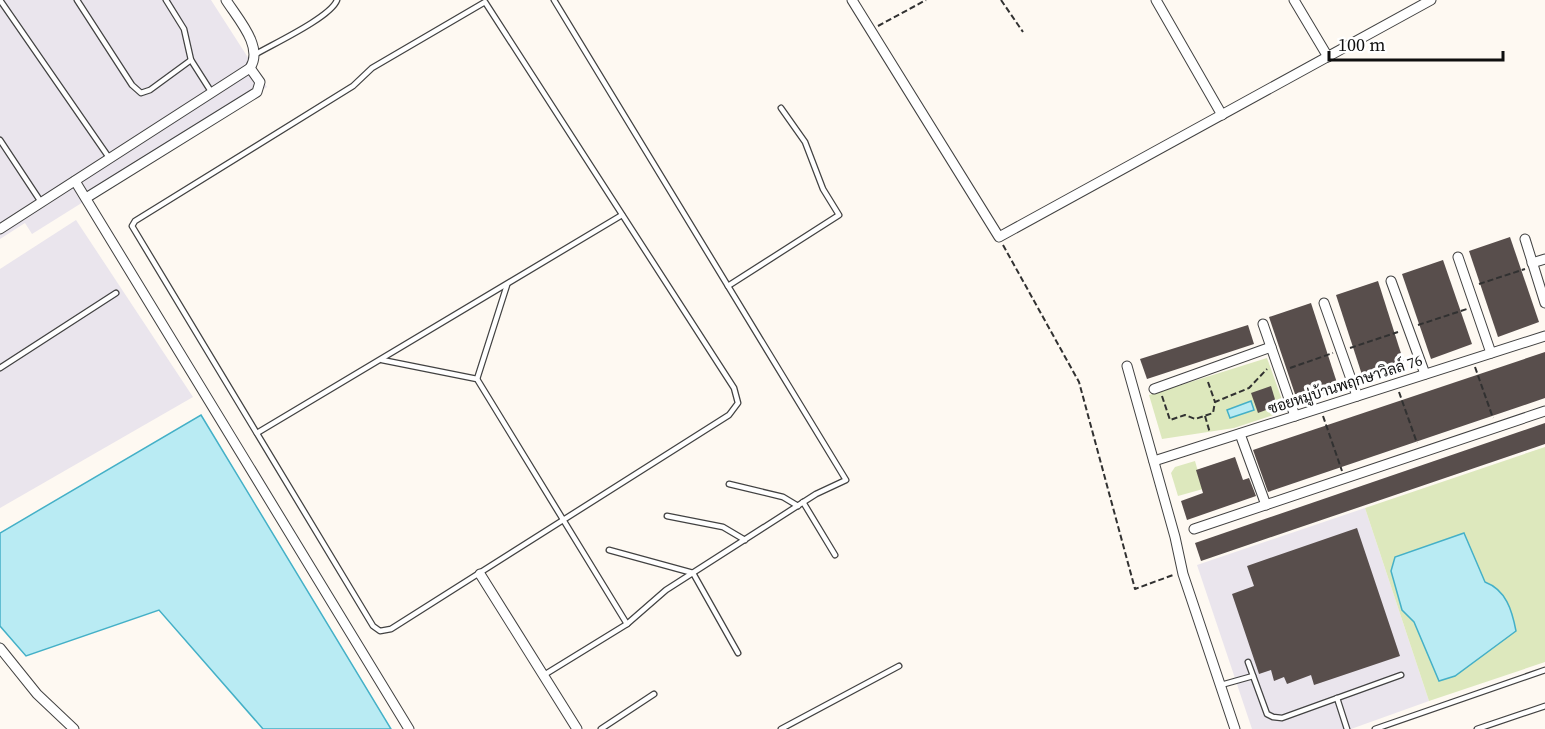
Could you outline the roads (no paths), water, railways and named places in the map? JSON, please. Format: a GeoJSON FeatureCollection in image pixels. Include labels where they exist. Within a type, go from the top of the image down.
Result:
{"type":"FeatureCollection","features":[{"type":"Feature","properties":{"kind":"street"},"geometry":{"type":"LineString","coordinates":[[0,229],[213,94],[250,68],[256,60],[255,49],[226,0]]}},
{"type":"Feature","properties":{"kind":"street"},"geometry":{"type":"LineString","coordinates":[[852,0],[999,237],[1431,0]]}},
{"type":"Feature","properties":{"kind":"street"},"geometry":{"type":"LineString","coordinates":[[1156,0],[1222,115]]}},
{"type":"Feature","properties":{"kind":"street"},"geometry":{"type":"LineString","coordinates":[[1294,0],[1328,57]]}},
{"type":"Feature","properties":{"kind":"street"},"geometry":{"type":"LineString","coordinates":[[86,198],[257,92],[260,82],[250,68]]}},
{"type":"Feature","properties":{"kind":"street"},"geometry":{"type":"LineString","coordinates":[[75,181],[410,729]]}},
{"type":"Feature","properties":{"kind":"street"},"geometry":{"type":"LineString","coordinates":[[1525,239],[1545,303]]}},
{"type":"Feature","properties":{"kind":"street"},"geometry":{"type":"LineString","coordinates":[[1458,257],[1491,353]]}},
{"type":"Feature","properties":{"kind":"street"},"geometry":{"type":"LineString","coordinates":[[1533,265],[1545,259]]}},
{"type":"Feature","properties":{"kind":"street"},"geometry":{"type":"LineString","coordinates":[[1391,281],[1425,374]]}},
{"type":"Feature","properties":{"kind":"street"},"geometry":{"type":"LineString","coordinates":[[1324,303],[1357,396]]}},
{"type":"Feature","properties":{"kind":"street"},"geometry":{"type":"LineString","coordinates":[[1263,324],[1295,416]]}},
{"type":"Feature","properties":{"kind":"street","name":"ซอยหมู่บ้านพฤกษาวิลล์ 76"},"geometry":{"type":"LineString","coordinates":[[1154,461],[1545,336]]}},
{"type":"Feature","properties":{"kind":"street"},"geometry":{"type":"LineString","coordinates":[[1157,388],[1271,347]]}},
{"type":"Feature","properties":{"kind":"street"},"geometry":{"type":"LineString","coordinates":[[1127,366],[1183,574],[1235,729]]}},
{"type":"Feature","properties":{"kind":"street"},"geometry":{"type":"LineString","coordinates":[[1194,530],[1545,411]]}},
{"type":"Feature","properties":{"kind":"street"},"geometry":{"type":"LineString","coordinates":[[1240,434],[1266,505]]}},
{"type":"Feature","properties":{"kind":"street"},"geometry":{"type":"LineString","coordinates":[[480,574],[577,729]]}},
{"type":"Feature","properties":{"kind":"street"},"geometry":{"type":"LineString","coordinates":[[0,648],[37,694],[74,729]]}},
{"type":"Feature","properties":{"kind":"lane"},"geometry":{"type":"LineString","coordinates":[[0,0],[110,159]]}},
{"type":"Feature","properties":{"kind":"lane"},"geometry":{"type":"LineString","coordinates":[[88,0],[79,3],[132,85],[141,93],[150,90],[191,60]]}},
{"type":"Feature","properties":{"kind":"lane"},"geometry":{"type":"LineString","coordinates":[[166,0],[184,29],[191,60],[213,94]]}},
{"type":"Feature","properties":{"kind":"lane"},"geometry":{"type":"LineString","coordinates":[[256,54],[324,15],[335,6],[337,0]]}},
{"type":"Feature","properties":{"kind":"lane"},"geometry":{"type":"LineString","coordinates":[[544,675],[627,624],[666,590],[803,502],[846,480],[554,0]]}},
{"type":"Feature","properties":{"kind":"lane"},"geometry":{"type":"LineString","coordinates":[[480,3],[488,6],[622,215],[734,388],[738,403],[729,415],[565,521],[391,628],[380,631],[373,626],[135,232],[133,223],[353,86],[372,68],[480,3]]}},
{"type":"Feature","properties":{"kind":"lane"},"geometry":{"type":"LineString","coordinates":[[728,286],[839,215],[823,189],[805,142],[781,108]]}},
{"type":"Feature","properties":{"kind":"lane"},"geometry":{"type":"LineString","coordinates":[[0,140],[41,202]]}},
{"type":"Feature","properties":{"kind":"lane"},"geometry":{"type":"LineString","coordinates":[[257,433],[622,215]]}},
{"type":"Feature","properties":{"kind":"lane"},"geometry":{"type":"LineString","coordinates":[[477,379],[507,285]]}},
{"type":"Feature","properties":{"kind":"lane"},"geometry":{"type":"LineString","coordinates":[[0,368],[116,293]]}},
{"type":"Feature","properties":{"kind":"lane"},"geometry":{"type":"LineString","coordinates":[[382,360],[477,379],[627,624]]}},
{"type":"Feature","properties":{"kind":"lane"},"geometry":{"type":"LineString","coordinates":[[729,484],[783,497],[798,506]]}},
{"type":"Feature","properties":{"kind":"lane"},"geometry":{"type":"LineString","coordinates":[[803,502],[835,555]]}},
{"type":"Feature","properties":{"kind":"lane"},"geometry":{"type":"LineString","coordinates":[[667,516],[723,527],[745,540]]}},
{"type":"Feature","properties":{"kind":"lane"},"geometry":{"type":"LineString","coordinates":[[609,550],[693,573],[738,653]]}},
{"type":"Feature","properties":{"kind":"lane"},"geometry":{"type":"LineString","coordinates":[[1248,662],[1267,714],[1282,718],[1401,675]]}},
{"type":"Feature","properties":{"kind":"lane"},"geometry":{"type":"LineString","coordinates":[[781,729],[899,666]]}},
{"type":"Feature","properties":{"kind":"lane"},"geometry":{"type":"LineString","coordinates":[[1375,729],[1545,670]]}},
{"type":"Feature","properties":{"kind":"lane"},"geometry":{"type":"LineString","coordinates":[[1220,685],[1253,676]]}},
{"type":"Feature","properties":{"kind":"lane"},"geometry":{"type":"LineString","coordinates":[[601,729],[654,694]]}},
{"type":"Feature","properties":{"kind":"lane"},"geometry":{"type":"LineString","coordinates":[[1337,698],[1347,729]]}},
{"type":"Feature","properties":{"kind":"lane"},"geometry":{"type":"LineString","coordinates":[[1477,729],[1545,706]]}},
{"type":"Feature","properties":{"kind":"water"},"geometry":{"type":"Polygon","coordinates":[[[1251,401],[1254,410],[1230,418],[1227,410],[1251,401]]]}},
{"type":"Feature","properties":{"kind":"water"},"geometry":{"type":"Polygon","coordinates":[[[201,415],[391,729],[263,729],[159,610],[26,656],[0,626],[0,533],[201,415]]]}},
{"type":"Feature","properties":{"kind":"water"},"geometry":{"type":"Polygon","coordinates":[[[1464,533],[1485,582],[1498,590],[1507,602],[1516,631],[1455,676],[1439,681],[1414,622],[1402,610],[1391,571],[1395,557],[1464,533]]]}}]}
